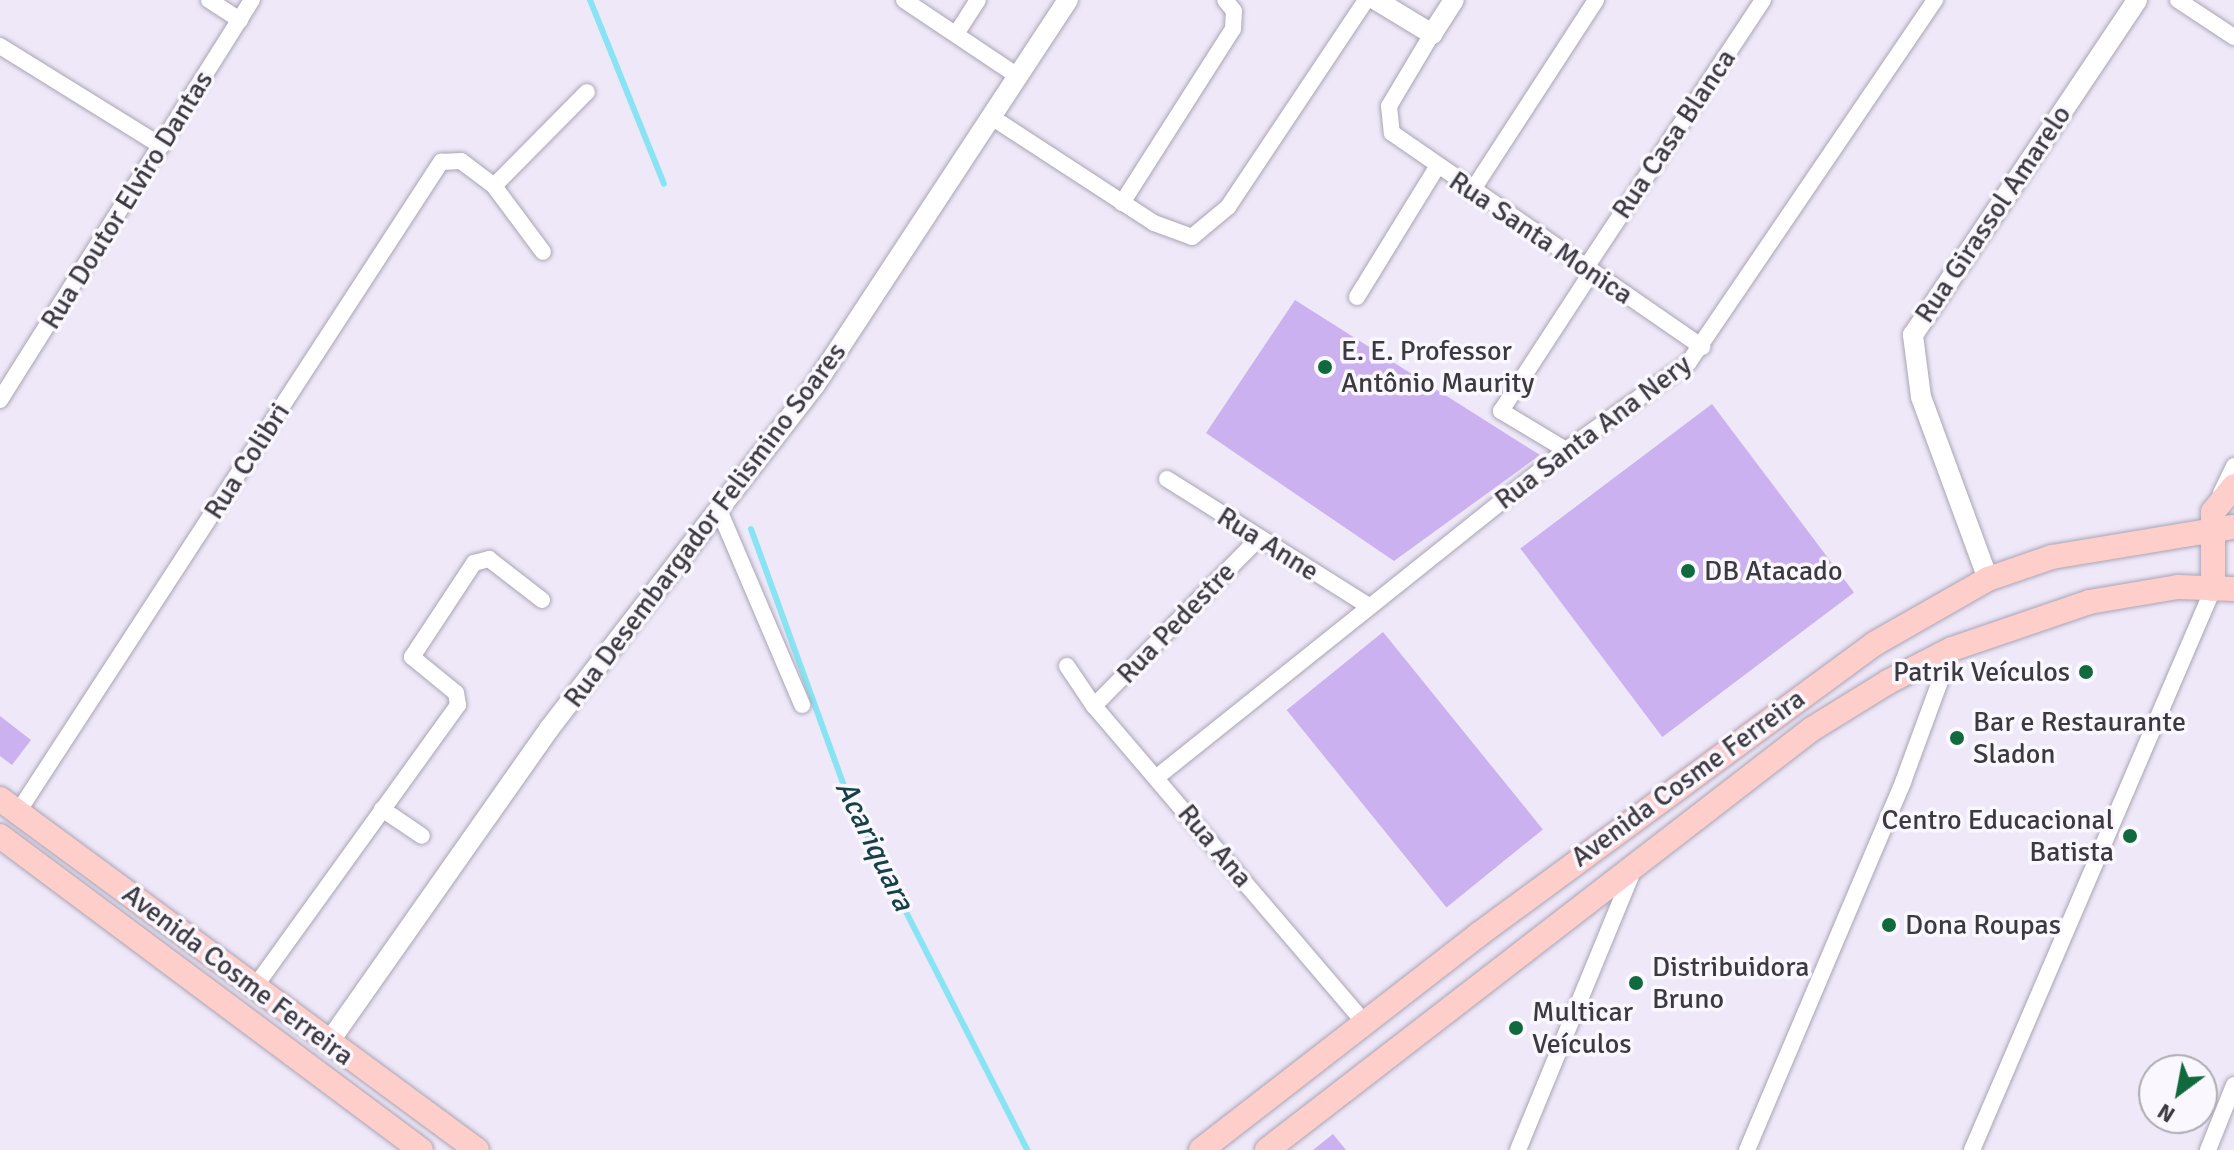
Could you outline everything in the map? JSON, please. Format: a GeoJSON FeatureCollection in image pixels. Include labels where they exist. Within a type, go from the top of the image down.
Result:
{"type":"FeatureCollection","features":[{"type":"Feature","properties":{"kind":"main road"},"geometry":{"type":"LineString","coordinates":[[2224,589],[2226,494]]}},
{"type":"Feature","properties":{"kind":"main road","name":"Avenida Cosme Ferreira"},"geometry":{"type":"LineString","coordinates":[[1201,1150],[1778,711],[1874,644],[1988,579],[2052,557],[2223,527]]}},
{"type":"Feature","properties":{"kind":"main road"},"geometry":{"type":"LineString","coordinates":[[2178,587],[2224,559]]}},
{"type":"Feature","properties":{"kind":"main road","name":"Avenida Cosme Ferreira"},"geometry":{"type":"LineString","coordinates":[[1267,1150],[1812,729],[1952,649],[2089,602],[2178,587],[2224,589]]}},
{"type":"Feature","properties":{"kind":"main road","name":"Avenida Cosme Ferreira"},"geometry":{"type":"LineString","coordinates":[[9,806],[477,1150]]}},
{"type":"Feature","properties":{"kind":"main road","name":"Avenida Cosme Ferreira"},"geometry":{"type":"LineString","coordinates":[[0,836],[421,1150]]}},
{"type":"Feature","properties":{"kind":"street"},"geometry":{"type":"LineString","coordinates":[[209,0],[240,20]]}},
{"type":"Feature","properties":{"kind":"street","name":"Rua Doutor Elviro Dantas"},"geometry":{"type":"LineString","coordinates":[[0,400],[252,0]]}},
{"type":"Feature","properties":{"kind":"street"},"geometry":{"type":"LineString","coordinates":[[904,0],[1019,77]]}},
{"type":"Feature","properties":{"kind":"street"},"geometry":{"type":"LineString","coordinates":[[956,34],[978,0]]}},
{"type":"Feature","properties":{"kind":"street","name":"Rua Desembargador Felismino Soares"},"geometry":{"type":"LineString","coordinates":[[329,1042],[549,729],[815,385],[1068,0]]}},
{"type":"Feature","properties":{"kind":"street"},"geometry":{"type":"LineString","coordinates":[[1122,203],[1230,35],[1235,15],[1225,0]]}},
{"type":"Feature","properties":{"kind":"street"},"geometry":{"type":"LineString","coordinates":[[993,118],[1173,234],[1192,237],[1228,207],[1366,0]]}},
{"type":"Feature","properties":{"kind":"street"},"geometry":{"type":"LineString","coordinates":[[1376,0],[1432,34],[1454,0]]}},
{"type":"Feature","properties":{"kind":"street"},"geometry":{"type":"LineString","coordinates":[[1472,191],[1596,0]]}},
{"type":"Feature","properties":{"kind":"street","name":"Rua Casa Blanca"},"geometry":{"type":"LineString","coordinates":[[1566,450],[1501,411],[1763,0]]}},
{"type":"Feature","properties":{"kind":"street","name":"Rua Santa Ana Nery"},"geometry":{"type":"LineString","coordinates":[[1157,777],[1566,450],[1702,347],[1935,0]]}},
{"type":"Feature","properties":{"kind":"street","name":"Rua Girassol Amarelo"},"geometry":{"type":"LineString","coordinates":[[1988,579],[1921,397],[1913,335],[2137,0]]}},
{"type":"Feature","properties":{"kind":"street"},"geometry":{"type":"LineString","coordinates":[[2178,0],[2234,37]]}},
{"type":"Feature","properties":{"kind":"street","name":"Rua Santa Monica"},"geometry":{"type":"LineString","coordinates":[[1432,34],[1392,99],[1387,122],[1399,140],[1702,347]]}},
{"type":"Feature","properties":{"kind":"street"},"geometry":{"type":"LineString","coordinates":[[0,46],[161,146]]}},
{"type":"Feature","properties":{"kind":"street"},"geometry":{"type":"LineString","coordinates":[[494,186],[587,92]]}},
{"type":"Feature","properties":{"kind":"street","name":"Rua Colibri"},"geometry":{"type":"LineString","coordinates":[[9,806],[438,166],[455,158],[494,186],[543,252]]}},
{"type":"Feature","properties":{"kind":"street"},"geometry":{"type":"LineString","coordinates":[[1357,297],[1437,167]]}},
{"type":"Feature","properties":{"kind":"street"},"geometry":{"type":"LineString","coordinates":[[2226,494],[2234,466]]}},
{"type":"Feature","properties":{"kind":"street","name":"Rua Anne"},"geometry":{"type":"LineString","coordinates":[[1167,479],[1369,606]]}},
{"type":"Feature","properties":{"kind":"street"},"geometry":{"type":"LineString","coordinates":[[719,510],[802,705]]}},
{"type":"Feature","properties":{"kind":"street","name":"Rua Pedestre"},"geometry":{"type":"LineString","coordinates":[[1094,706],[1258,539]]}},
{"type":"Feature","properties":{"kind":"street"},"geometry":{"type":"LineString","coordinates":[[254,988],[458,705],[456,693],[412,657],[474,563],[489,559],[542,600]]}},
{"type":"Feature","properties":{"kind":"street"},"geometry":{"type":"LineString","coordinates":[[1972,1150],[2224,589]]}},
{"type":"Feature","properties":{"kind":"street"},"geometry":{"type":"LineString","coordinates":[[1747,1150],[1903,782],[1952,649]]}},
{"type":"Feature","properties":{"kind":"street","name":"Rua Ana"},"geometry":{"type":"LineString","coordinates":[[1067,666],[1094,706],[1366,1024]]}},
{"type":"Feature","properties":{"kind":"street"},"geometry":{"type":"LineString","coordinates":[[382,809],[422,836]]}},
{"type":"Feature","properties":{"kind":"street"},"geometry":{"type":"LineString","coordinates":[[1518,1150],[1635,868]]}},
{"type":"Feature","properties":{"kind":"street"},"geometry":{"type":"LineString","coordinates":[[2208,1150],[2234,1085]]}},
{"type":"Feature","properties":{"kind":"building","name":"E. E. Professor Antônio Maurity"},"geometry":{"type":"Polygon","coordinates":[[[1295,300],[1540,455],[1394,561],[1206,433],[1295,300]]]}},
{"type":"Feature","properties":{"kind":"building","name":"DB Atacado"},"geometry":{"type":"Polygon","coordinates":[[[1712,404],[1854,592],[1662,737],[1520,548],[1712,404]]]}},
{"type":"Feature","properties":{"kind":"building"},"geometry":{"type":"Polygon","coordinates":[[[1383,632],[1543,829],[1446,907],[1287,710],[1383,632]]]}},
{"type":"Feature","properties":{"kind":"building"},"geometry":{"type":"Polygon","coordinates":[[[0,716],[31,740],[12,765],[0,756],[0,716]]]}},
{"type":"Feature","properties":{"kind":"building"},"geometry":{"type":"Polygon","coordinates":[[[1333,1134],[1346,1150],[1313,1150],[1333,1134]]]}},
{"type":"Feature","properties":{"kind":"waterway"},"geometry":{"type":"LineString","coordinates":[[590,0],[664,184]]}},
{"type":"Feature","properties":{"kind":"waterway","name":"Acariquara"},"geometry":{"type":"LineString","coordinates":[[751,529],[849,800],[1027,1150]]}},
{"type":"Feature","properties":{"kind":"place","name":"E. E. Professor Antônio Maurity"},"geometry":{"type":"Point","coordinates":[1325,367]}},
{"type":"Feature","properties":{"kind":"place","name":"DB Atacado"},"geometry":{"type":"Point","coordinates":[1688,571]}},
{"type":"Feature","properties":{"kind":"place","name":"Patrik Veículos"},"geometry":{"type":"Point","coordinates":[2086,672]}},
{"type":"Feature","properties":{"kind":"place","name":"Bar e Restaurante Sladon"},"geometry":{"type":"Point","coordinates":[1957,738]}},
{"type":"Feature","properties":{"kind":"place","name":"Centro Educacional Batista"},"geometry":{"type":"Point","coordinates":[2130,836]}},
{"type":"Feature","properties":{"kind":"place","name":"Dona Roupas"},"geometry":{"type":"Point","coordinates":[1889,925]}},
{"type":"Feature","properties":{"kind":"place","name":"Distribuidora Bruno"},"geometry":{"type":"Point","coordinates":[1636,983]}},
{"type":"Feature","properties":{"kind":"place","name":"Multicar Veículos"},"geometry":{"type":"Point","coordinates":[1516,1028]}}]}
